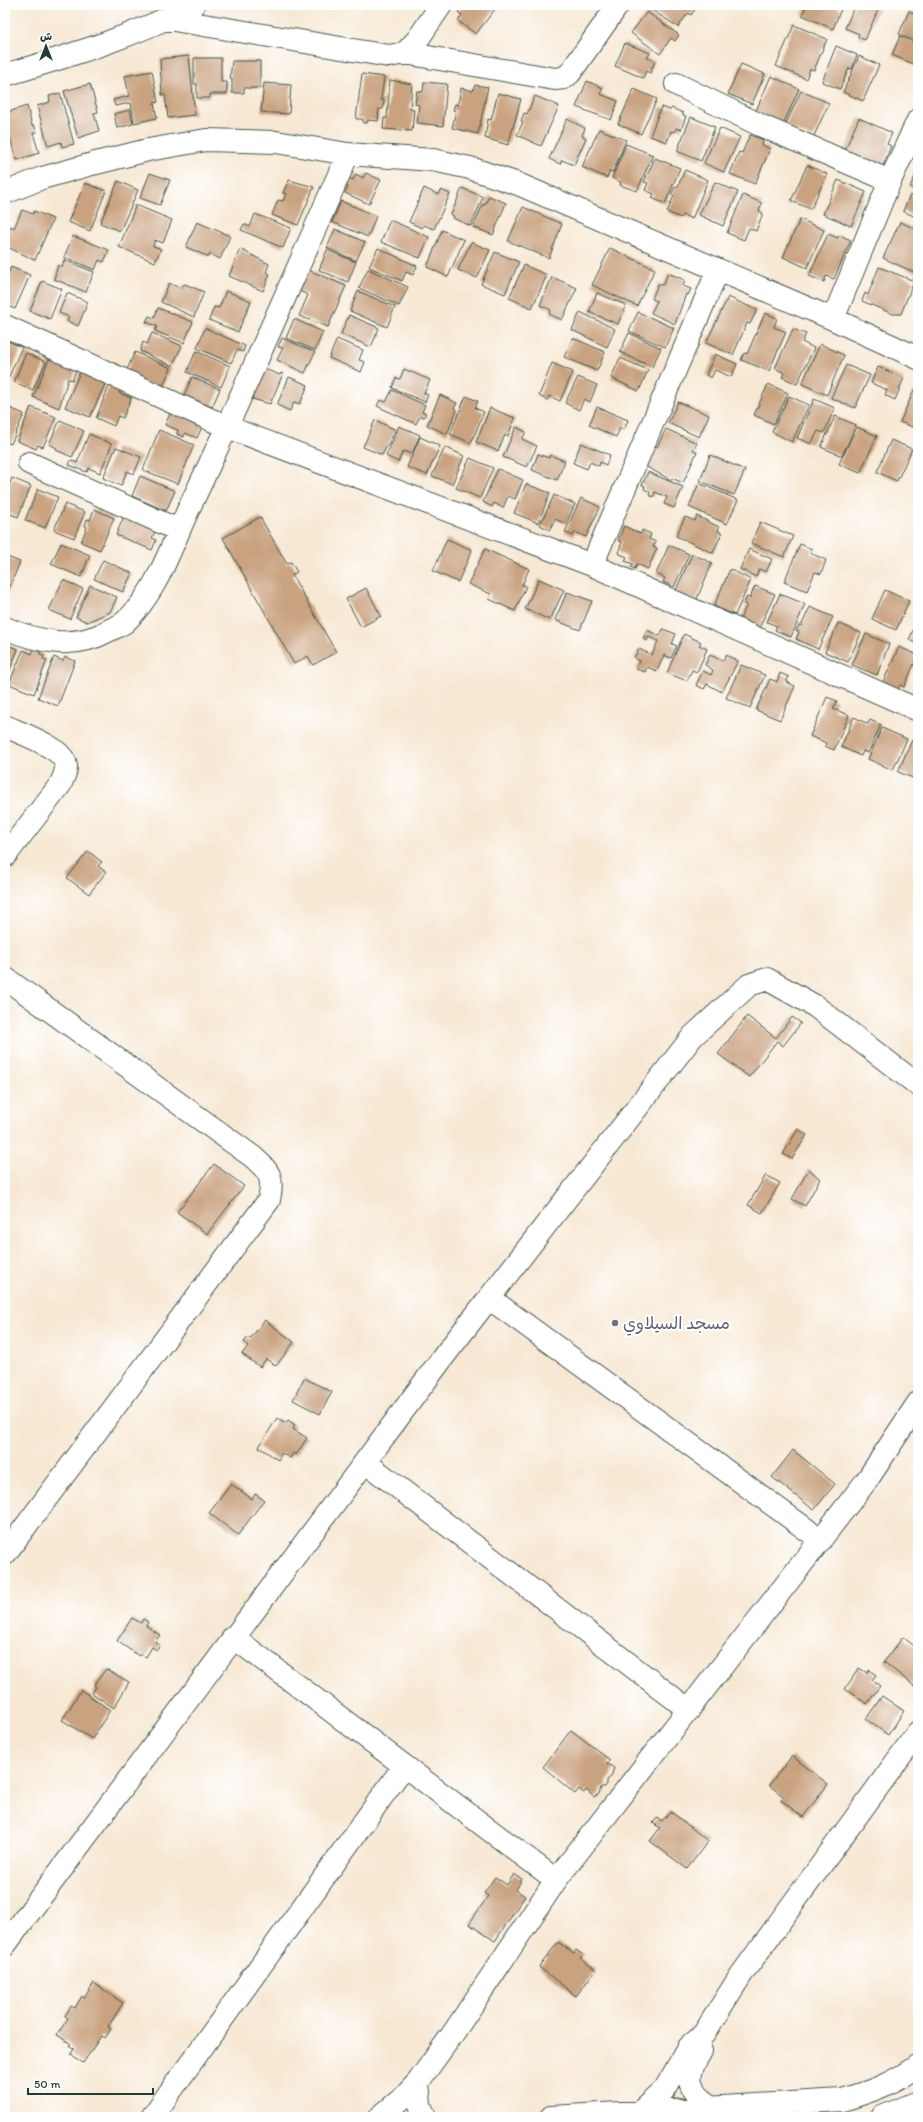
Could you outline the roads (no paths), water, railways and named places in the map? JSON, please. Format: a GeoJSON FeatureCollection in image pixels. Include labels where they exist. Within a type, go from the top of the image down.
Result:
{"type":"FeatureCollection","features":[{"type":"Feature","properties":{"kind":"street"},"geometry":{"type":"LineString","coordinates":[[5,75],[51,62],[168,19],[194,5]]}},
{"type":"Feature","properties":{"kind":"street"},"geometry":{"type":"LineString","coordinates":[[405,53],[418,39],[441,5]]}},
{"type":"Feature","properties":{"kind":"street"},"geometry":{"type":"LineString","coordinates":[[168,19],[389,56],[405,53],[555,79],[564,78],[570,73],[618,5]]}},
{"type":"Feature","properties":{"kind":"street"},"geometry":{"type":"LineString","coordinates":[[676,84],[762,126],[890,181]]}},
{"type":"Feature","properties":{"kind":"street"},"geometry":{"type":"LineString","coordinates":[[833,319],[890,181],[918,120]]}},
{"type":"Feature","properties":{"kind":"street"},"geometry":{"type":"LineString","coordinates":[[5,192],[42,178],[92,164],[148,150],[206,140],[276,142],[348,154],[433,160],[470,168],[504,179],[833,319],[918,358]]}},
{"type":"Feature","properties":{"kind":"street"},"geometry":{"type":"LineString","coordinates":[[5,628],[28,638],[58,643],[82,642],[102,635],[124,623],[142,604],[158,577],[348,154]]}},
{"type":"Feature","properties":{"kind":"street"},"geometry":{"type":"LineString","coordinates":[[592,565],[718,270]]}},
{"type":"Feature","properties":{"kind":"street"},"geometry":{"type":"LineString","coordinates":[[5,326],[227,426],[592,565],[918,710]]}},
{"type":"Feature","properties":{"kind":"street"},"geometry":{"type":"LineString","coordinates":[[29,463],[178,530]]}},
{"type":"Feature","properties":{"kind":"street"},"geometry":{"type":"LineString","coordinates":[[5,726],[54,749],[62,756],[66,765],[60,785],[5,856]]}},
{"type":"Feature","properties":{"kind":"street"},"geometry":{"type":"LineString","coordinates":[[5,978],[253,1157],[267,1169],[271,1178],[272,1187],[269,1200],[5,1554]]}},
{"type":"Feature","properties":{"kind":"street"},"geometry":{"type":"LineString","coordinates":[[5,1945],[233,1637],[489,1298],[693,1036],[749,985],[767,979],[815,1006],[918,1085]]}},
{"type":"Feature","properties":{"kind":"street"},"geometry":{"type":"LineString","coordinates":[[489,1298],[821,1540]]}},
{"type":"Feature","properties":{"kind":"street"},"geometry":{"type":"LineString","coordinates":[[380,2117],[405,2096],[418,2082],[454,2032],[556,1880],[867,1480],[918,1403]]}},
{"type":"Feature","properties":{"kind":"street"},"geometry":{"type":"LineString","coordinates":[[365,1462],[689,1710]]}},
{"type":"Feature","properties":{"kind":"street"},"geometry":{"type":"LineString","coordinates":[[233,1637],[556,1880]]}},
{"type":"Feature","properties":{"kind":"street"},"geometry":{"type":"LineString","coordinates":[[640,2112],[665,2089],[689,2047],[703,2035],[741,1975],[918,1732]]}},
{"type":"Feature","properties":{"kind":"street"},"geometry":{"type":"LineString","coordinates":[[152,2117],[404,1766]]}},
{"type":"Feature","properties":{"kind":"street"},"geometry":{"type":"LineString","coordinates":[[703,2035],[703,2048],[693,2065],[690,2078],[695,2090],[710,2108]]}},
{"type":"Feature","properties":{"kind":"street"},"geometry":{"type":"LineString","coordinates":[[551,2117],[842,2100],[866,2094],[889,2084],[918,2065]]}},
{"type":"Feature","properties":{"kind":"street"},"geometry":{"type":"LineString","coordinates":[[418,2082],[420,2105],[425,2117]]}},
{"type":"Feature","properties":{"kind":"street"},"geometry":{"type":"LineString","coordinates":[[882,2117],[918,2102]]}},
{"type":"Feature","properties":{"kind":"place","name":"مسجد السيلاوي"},"geometry":{"type":"Point","coordinates":[615,1323]}}]}
